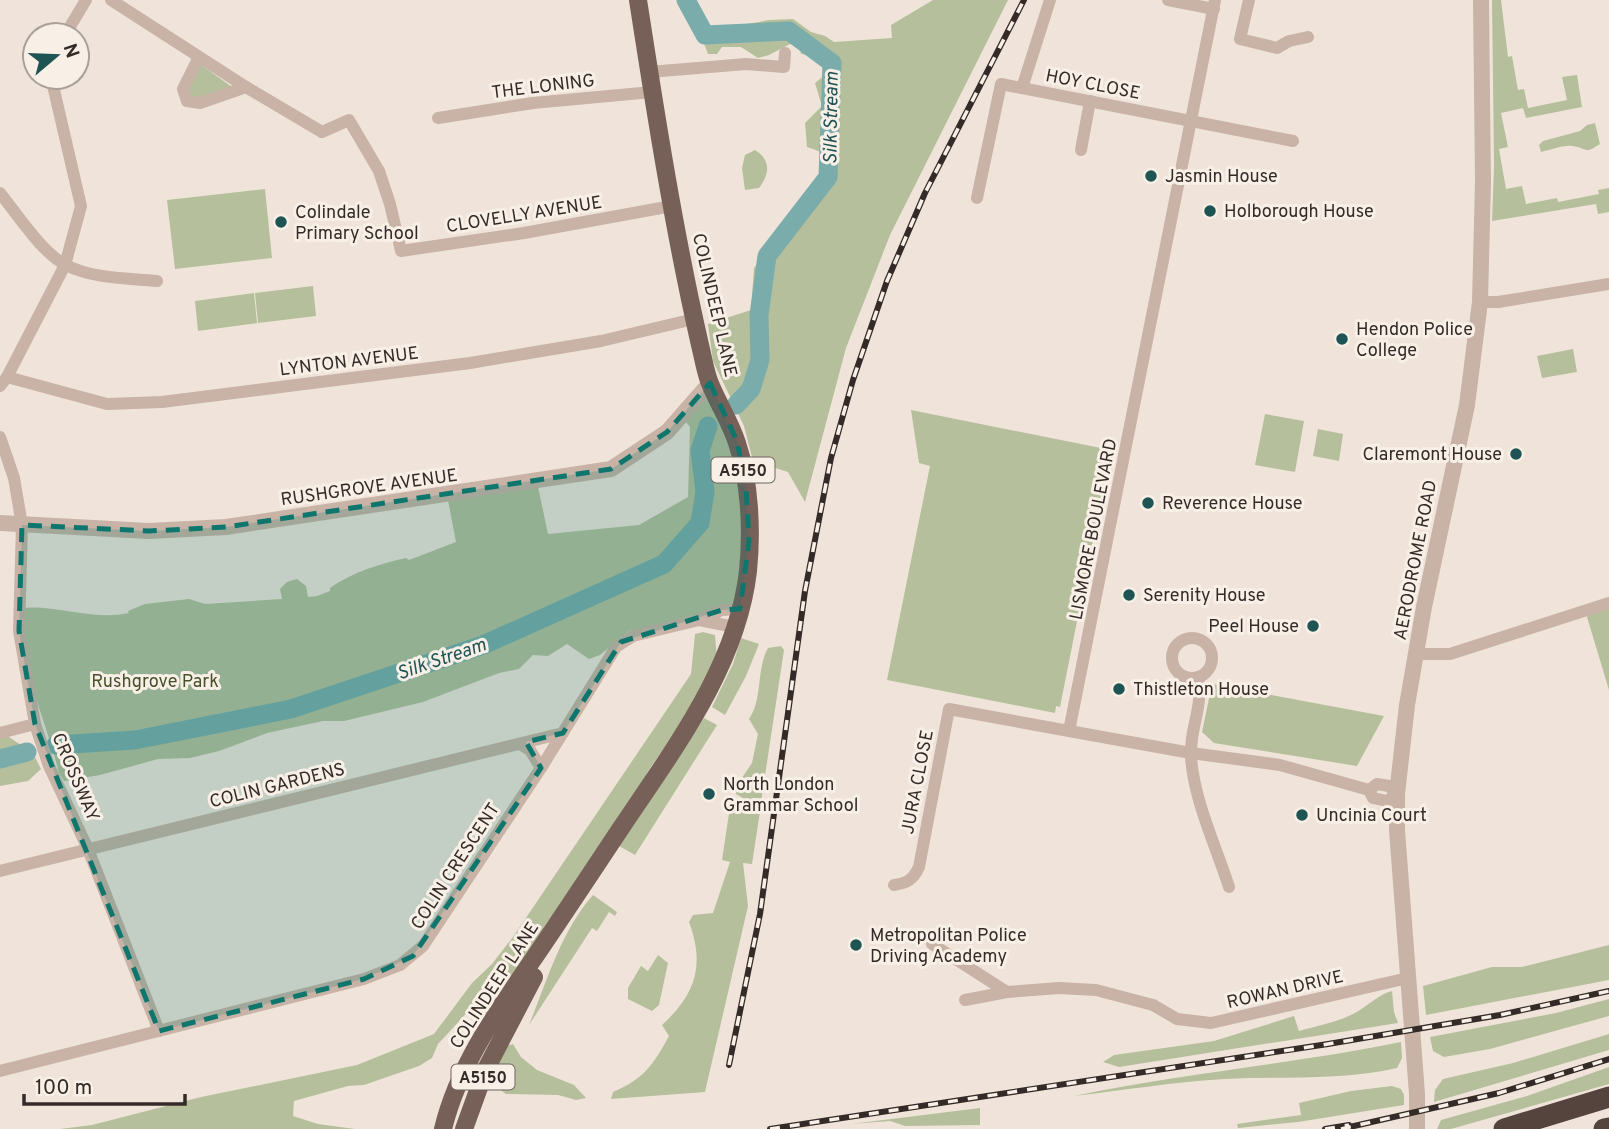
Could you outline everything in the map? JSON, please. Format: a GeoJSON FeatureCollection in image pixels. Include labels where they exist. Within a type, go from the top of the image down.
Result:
{"type":"FeatureCollection","features":[{"type":"Feature","properties":{"kind":"highway"},"geometry":{"type":"LineString","coordinates":[[1504,1129],[1609,1097]]}},
{"type":"Feature","properties":{"kind":"main road","name":"COLINDEEP LANE"},"geometry":{"type":"LineString","coordinates":[[443,1129],[453,1094],[472,1055],[699,707],[738,618],[748,571],[750,541],[746,487],[737,441],[710,383],[694,319],[672,206],[638,0]]}},
{"type":"Feature","properties":{"kind":"main road","name":"COLINDEEP LANE"},"geometry":{"type":"LineString","coordinates":[[464,1129],[485,1071],[570,905]]}},
{"type":"Feature","properties":{"kind":"street"},"geometry":{"type":"LineString","coordinates":[[73,21],[86,0]]}},
{"type":"Feature","properties":{"kind":"street"},"geometry":{"type":"LineString","coordinates":[[111,0],[246,87]]}},
{"type":"Feature","properties":{"kind":"street"},"geometry":{"type":"LineString","coordinates":[[1021,88],[1050,0]]}},
{"type":"Feature","properties":{"kind":"street"},"geometry":{"type":"LineString","coordinates":[[1168,0],[1214,4]]}},
{"type":"Feature","properties":{"kind":"street"},"geometry":{"type":"LineString","coordinates":[[1249,0],[1240,40],[1278,48],[1289,41],[1308,37]]}},
{"type":"Feature","properties":{"kind":"street","name":"AERODROME ROAD"},"geometry":{"type":"LineString","coordinates":[[1417,1129],[1417,1094],[1397,830],[1398,794],[1403,731],[1467,405],[1480,302],[1483,181],[1481,0]]}},
{"type":"Feature","properties":{"kind":"street","name":"LISMORE BOULEVARD"},"geometry":{"type":"LineString","coordinates":[[1069,732],[1214,4]]}},
{"type":"Feature","properties":{"kind":"street"},"geometry":{"type":"LineString","coordinates":[[649,72],[746,64],[784,67],[785,53]]}},
{"type":"Feature","properties":{"kind":"street"},"geometry":{"type":"LineString","coordinates":[[199,57],[183,89],[187,101],[200,103],[246,87]]}},
{"type":"Feature","properties":{"kind":"street","name":"HOY CLOSE"},"geometry":{"type":"LineString","coordinates":[[977,198],[1002,84],[1293,141]]}},
{"type":"Feature","properties":{"kind":"street","name":"CLOVELLY AVENUE"},"geometry":{"type":"LineString","coordinates":[[246,87],[322,132],[349,120],[379,172],[401,251],[524,233],[672,206]]}},
{"type":"Feature","properties":{"kind":"street"},"geometry":{"type":"LineString","coordinates":[[3,382],[65,265],[81,206],[54,91]]}},
{"type":"Feature","properties":{"kind":"street","name":"THE LONING"},"geometry":{"type":"LineString","coordinates":[[438,118],[533,103],[652,92]]}},
{"type":"Feature","properties":{"kind":"street"},"geometry":{"type":"LineString","coordinates":[[1081,150],[1090,101]]}},
{"type":"Feature","properties":{"kind":"street"},"geometry":{"type":"LineString","coordinates":[[0,193],[45,248],[65,265],[94,275],[157,281]]}},
{"type":"Feature","properties":{"kind":"street"},"geometry":{"type":"LineString","coordinates":[[1480,302],[1498,302],[1609,284]]}},
{"type":"Feature","properties":{"kind":"street","name":"LYNTON AVENUE"},"geometry":{"type":"LineString","coordinates":[[3,382],[107,404],[162,402],[470,363],[601,341],[694,319]]}},
{"type":"Feature","properties":{"kind":"street","name":"RUSHGROVE AVENUE"},"geometry":{"type":"LineString","coordinates":[[0,523],[149,531],[226,527],[611,469],[667,432],[710,383]]}},
{"type":"Feature","properties":{"kind":"street","name":"CROSSWAY"},"geometry":{"type":"LineString","coordinates":[[0,438],[14,478],[22,525],[19,631],[36,727],[49,766],[88,849],[159,1031]]}},
{"type":"Feature","properties":{"kind":"street"},"geometry":{"type":"LineString","coordinates":[[1416,654],[1450,654],[1609,603]]}},
{"type":"Feature","properties":{"kind":"street","name":"COLIN CRESCENT"},"geometry":{"type":"LineString","coordinates":[[0,1072],[364,979],[407,961],[424,946],[541,768],[616,647],[633,636],[699,620],[738,618]]}},
{"type":"Feature","properties":{"kind":"street"},"geometry":{"type":"LineString","coordinates":[[1198,677],[1201,694],[1191,753],[1194,780],[1229,887]]}},
{"type":"Feature","properties":{"kind":"street","name":"JURA CLOSE"},"geometry":{"type":"LineString","coordinates":[[894,885],[908,883],[919,867],[949,709],[1069,732]]}},
{"type":"Feature","properties":{"kind":"street"},"geometry":{"type":"LineString","coordinates":[[0,733],[36,727]]}},
{"type":"Feature","properties":{"kind":"street"},"geometry":{"type":"LineString","coordinates":[[1069,732],[1280,765],[1369,790],[1377,785],[1390,786],[1398,794]]}},
{"type":"Feature","properties":{"kind":"street","name":"COLIN GARDENS"},"geometry":{"type":"LineString","coordinates":[[0,870],[563,733]]}},
{"type":"Feature","properties":{"kind":"street"},"geometry":{"type":"LineString","coordinates":[[520,744],[530,750],[541,768]]}},
{"type":"Feature","properties":{"kind":"street"},"geometry":{"type":"LineString","coordinates":[[932,944],[1007,992]]}},
{"type":"Feature","properties":{"kind":"street","name":"ROWAN DRIVE"},"geometry":{"type":"LineString","coordinates":[[965,1000],[1007,992],[1059,988],[1096,990],[1153,1005],[1177,1019],[1211,1023],[1408,978]]}},
{"type":"Feature","properties":{"kind":"highlighted area"},"geometry":{"type":"Polygon","coordinates":[[[710,383],[737,441],[746,487],[749,541],[740,609],[722,610],[621,642],[563,733],[526,742],[541,768],[413,956],[364,979],[159,1031],[35,724],[19,631],[22,525],[149,531],[226,527],[611,469],[667,432],[710,383]]]}},
{"type":"Feature","properties":{"kind":"green space"},"geometry":{"type":"Polygon","coordinates":[[[933,0],[1008,0],[890,235],[846,348],[805,502],[788,472],[753,461],[744,426],[713,361],[708,324],[751,310],[754,268],[826,170],[824,153],[807,147],[805,123],[822,106],[815,83],[826,74],[819,57],[801,54],[799,46],[790,44],[758,58],[741,47],[722,47],[717,54],[708,54],[702,38],[690,24],[710,31],[769,20],[793,19],[811,32],[834,42],[892,38],[891,25],[933,0]]]}},
{"type":"Feature","properties":{"kind":"green space"},"geometry":{"type":"Polygon","coordinates":[[[1492,0],[1501,0],[1508,57],[1512,56],[1518,90],[1524,89],[1528,108],[1567,100],[1562,77],[1577,75],[1582,107],[1526,118],[1523,108],[1501,113],[1508,147],[1499,149],[1506,189],[1522,186],[1526,204],[1557,198],[1558,202],[1599,194],[1598,190],[1609,188],[1609,212],[1598,214],[1596,204],[1492,221],[1492,0]]]}},
{"type":"Feature","properties":{"kind":"green space"},"geometry":{"type":"Polygon","coordinates":[[[200,64],[232,87],[201,98],[190,98],[188,86],[200,64]]]}},
{"type":"Feature","properties":{"kind":"green space"},"geometry":{"type":"Polygon","coordinates":[[[1595,123],[1600,144],[1595,147],[1586,150],[1568,146],[1541,152],[1539,145],[1543,141],[1580,131],[1595,123]]]}},
{"type":"Feature","properties":{"kind":"green space"},"geometry":{"type":"Polygon","coordinates":[[[755,150],[764,158],[767,172],[759,188],[745,190],[742,168],[745,155],[755,150]]]}},
{"type":"Feature","properties":{"kind":"green space"},"geometry":{"type":"Polygon","coordinates":[[[265,189],[272,258],[175,269],[167,200],[265,189]]]}},
{"type":"Feature","properties":{"kind":"green space"},"geometry":{"type":"Polygon","coordinates":[[[313,286],[316,316],[258,323],[255,293],[313,286]]]}},
{"type":"Feature","properties":{"kind":"green space"},"geometry":{"type":"Polygon","coordinates":[[[254,293],[257,323],[198,331],[195,301],[254,293]]]}},
{"type":"Feature","properties":{"kind":"green space"},"geometry":{"type":"Polygon","coordinates":[[[1573,349],[1577,372],[1542,378],[1537,356],[1573,349]]]}},
{"type":"Feature","properties":{"kind":"green space","name":"Rushgrove Park"},"geometry":{"type":"Polygon","coordinates":[[[710,383],[737,439],[749,541],[735,598],[729,610],[629,631],[600,655],[589,659],[567,644],[548,656],[533,655],[519,669],[499,673],[423,702],[344,721],[323,721],[267,733],[219,751],[190,758],[158,759],[100,775],[64,781],[59,773],[23,649],[20,608],[115,615],[129,613],[128,611],[145,604],[189,599],[205,604],[282,599],[280,589],[287,582],[297,579],[306,586],[308,597],[317,596],[366,569],[406,558],[409,560],[456,542],[447,495],[537,482],[548,534],[639,525],[688,497],[690,427],[681,416],[710,383]]]}},
{"type":"Feature","properties":{"kind":"green space"},"geometry":{"type":"Polygon","coordinates":[[[911,410],[1111,450],[1060,707],[1056,706],[1055,713],[887,680],[930,466],[919,463],[911,410]]]}},
{"type":"Feature","properties":{"kind":"green space"},"geometry":{"type":"Polygon","coordinates":[[[1265,414],[1304,421],[1295,472],[1255,465],[1265,414]]]}},
{"type":"Feature","properties":{"kind":"green space"},"geometry":{"type":"Polygon","coordinates":[[[1318,429],[1343,434],[1339,461],[1313,456],[1318,429]]]}},
{"type":"Feature","properties":{"kind":"green space"},"geometry":{"type":"Polygon","coordinates":[[[1609,607],[1609,690],[1587,617],[1590,612],[1609,607]]]}},
{"type":"Feature","properties":{"kind":"green space"},"geometry":{"type":"Polygon","coordinates":[[[703,632],[715,635],[717,659],[702,695],[650,768],[614,831],[575,889],[548,921],[505,989],[488,990],[438,1044],[432,1058],[419,1066],[364,1085],[348,1086],[294,1101],[293,1116],[318,1124],[355,1129],[60,1129],[92,1125],[201,1097],[357,1065],[434,1034],[472,983],[492,964],[513,937],[691,674],[695,634],[703,632]]]}},
{"type":"Feature","properties":{"kind":"green space"},"geometry":{"type":"Polygon","coordinates":[[[741,638],[759,644],[725,715],[712,707],[733,664],[741,638]]]}},
{"type":"Feature","properties":{"kind":"green space"},"geometry":{"type":"Polygon","coordinates":[[[781,646],[784,650],[761,802],[753,803],[761,805],[752,864],[743,863],[748,906],[705,1092],[611,1099],[613,1092],[633,1082],[652,1063],[669,1036],[662,1025],[690,990],[696,952],[689,922],[693,915],[713,913],[730,862],[722,860],[731,800],[751,803],[736,794],[737,785],[752,763],[758,734],[749,719],[756,702],[764,657],[768,648],[781,646]]]}},
{"type":"Feature","properties":{"kind":"green space"},"geometry":{"type":"Polygon","coordinates":[[[1212,684],[1384,716],[1357,766],[1214,743],[1202,732],[1212,684]]]}},
{"type":"Feature","properties":{"kind":"green space"},"geometry":{"type":"Polygon","coordinates":[[[704,718],[717,725],[635,855],[619,846],[704,718]]]}},
{"type":"Feature","properties":{"kind":"green space"},"geometry":{"type":"Polygon","coordinates":[[[6,735],[33,753],[41,769],[28,781],[0,786],[0,736],[6,735]]]}},
{"type":"Feature","properties":{"kind":"green space"},"geometry":{"type":"Polygon","coordinates":[[[593,895],[617,912],[615,916],[609,912],[597,931],[592,928],[529,1025],[563,940],[593,895]]]}},
{"type":"Feature","properties":{"kind":"green space"},"geometry":{"type":"Polygon","coordinates":[[[1609,945],[1609,980],[1426,1015],[1423,986],[1492,967],[1522,967],[1609,945]]]}},
{"type":"Feature","properties":{"kind":"green space"},"geometry":{"type":"Polygon","coordinates":[[[658,955],[668,963],[659,1005],[652,1011],[628,999],[628,988],[641,966],[648,971],[658,955]]]}},
{"type":"Feature","properties":{"kind":"green space"},"geometry":{"type":"Polygon","coordinates":[[[1392,991],[1398,1023],[1119,1067],[1103,1062],[1114,1055],[1214,1041],[1294,1016],[1299,1031],[1347,1017],[1392,991]]]}},
{"type":"Feature","properties":{"kind":"green space"},"geometry":{"type":"Polygon","coordinates":[[[1609,999],[1609,1016],[1490,1049],[1444,1057],[1433,1051],[1430,1037],[1556,1013],[1609,999]]]}},
{"type":"Feature","properties":{"kind":"green space"},"geometry":{"type":"Polygon","coordinates":[[[1609,1034],[1609,1050],[1434,1102],[1435,1090],[1443,1079],[1513,1063],[1609,1034]]]}},
{"type":"Feature","properties":{"kind":"green space"},"geometry":{"type":"Polygon","coordinates":[[[1401,1042],[1402,1058],[1397,1068],[1376,1072],[1206,1080],[1074,1096],[1156,1081],[1401,1042]]]}},
{"type":"Feature","properties":{"kind":"green space"},"geometry":{"type":"Polygon","coordinates":[[[513,1044],[521,1057],[537,1070],[574,1085],[586,1098],[576,1100],[558,1095],[506,1094],[490,1082],[491,1066],[506,1046],[513,1044]]]}},
{"type":"Feature","properties":{"kind":"green space"},"geometry":{"type":"Polygon","coordinates":[[[1609,1067],[1609,1084],[1451,1129],[1437,1129],[1441,1120],[1527,1096],[1609,1067]]]}},
{"type":"Feature","properties":{"kind":"green space"},"geometry":{"type":"Polygon","coordinates":[[[1392,1086],[1401,1089],[1404,1105],[1298,1122],[1238,1128],[1237,1124],[1301,1115],[1299,1103],[1351,1091],[1392,1086]]]}},
{"type":"Feature","properties":{"kind":"green space"},"geometry":{"type":"Polygon","coordinates":[[[980,1108],[980,1125],[905,1126],[890,1121],[851,1124],[980,1108]]]}},
{"type":"Feature","properties":{"kind":"waterway","name":"Silk Stream"},"geometry":{"type":"LineString","coordinates":[[686,0],[705,35],[789,31],[832,63],[828,177],[767,256],[759,315],[760,360],[751,389],[736,405]]}},
{"type":"Feature","properties":{"kind":"waterway","name":"Silk Stream"},"geometry":{"type":"LineString","coordinates":[[56,745],[135,740],[291,709],[483,645],[664,564],[700,523],[705,492],[700,451],[708,426]]}},
{"type":"Feature","properties":{"kind":"waterway","name":"Silk Stream"},"geometry":{"type":"LineString","coordinates":[[0,759],[27,752]]}},
{"type":"Feature","properties":{"kind":"railway"},"geometry":{"type":"LineString","coordinates":[[729,1065],[760,914],[805,591],[831,458],[853,380],[887,281],[925,193],[1024,0]]}},
{"type":"Feature","properties":{"kind":"railway"},"geometry":{"type":"LineString","coordinates":[[770,1129],[1328,1044],[1500,1015],[1609,991]]}},
{"type":"Feature","properties":{"kind":"railway"},"geometry":{"type":"LineString","coordinates":[[1341,1129],[1499,1093],[1609,1059]]}},
{"type":"Feature","properties":{"kind":"railway"},"geometry":{"type":"LineString","coordinates":[[1325,1129],[1349,1125]]}},
{"type":"Feature","properties":{"kind":"place","name":"Jasmin House"},"geometry":{"type":"Point","coordinates":[1151,176]}},
{"type":"Feature","properties":{"kind":"place","name":"Holborough House"},"geometry":{"type":"Point","coordinates":[1210,211]}},
{"type":"Feature","properties":{"kind":"place","name":"Colindale Primary School"},"geometry":{"type":"Point","coordinates":[281,222]}},
{"type":"Feature","properties":{"kind":"place","name":"Hendon Police College"},"geometry":{"type":"Point","coordinates":[1342,339]}},
{"type":"Feature","properties":{"kind":"place","name":"Claremont House"},"geometry":{"type":"Point","coordinates":[1516,454]}},
{"type":"Feature","properties":{"kind":"place","name":"Reverence House"},"geometry":{"type":"Point","coordinates":[1148,503]}},
{"type":"Feature","properties":{"kind":"place","name":"Serenity House"},"geometry":{"type":"Point","coordinates":[1129,595]}},
{"type":"Feature","properties":{"kind":"place","name":"Peel House"},"geometry":{"type":"Point","coordinates":[1313,626]}},
{"type":"Feature","properties":{"kind":"place","name":"Thistleton House"},"geometry":{"type":"Point","coordinates":[1119,689]}},
{"type":"Feature","properties":{"kind":"place","name":"North London Grammar School"},"geometry":{"type":"Point","coordinates":[709,794]}},
{"type":"Feature","properties":{"kind":"place","name":"Uncinia Court"},"geometry":{"type":"Point","coordinates":[1302,815]}},
{"type":"Feature","properties":{"kind":"place","name":"Metropolitan Police Driving Academy"},"geometry":{"type":"Point","coordinates":[856,945]}}]}
